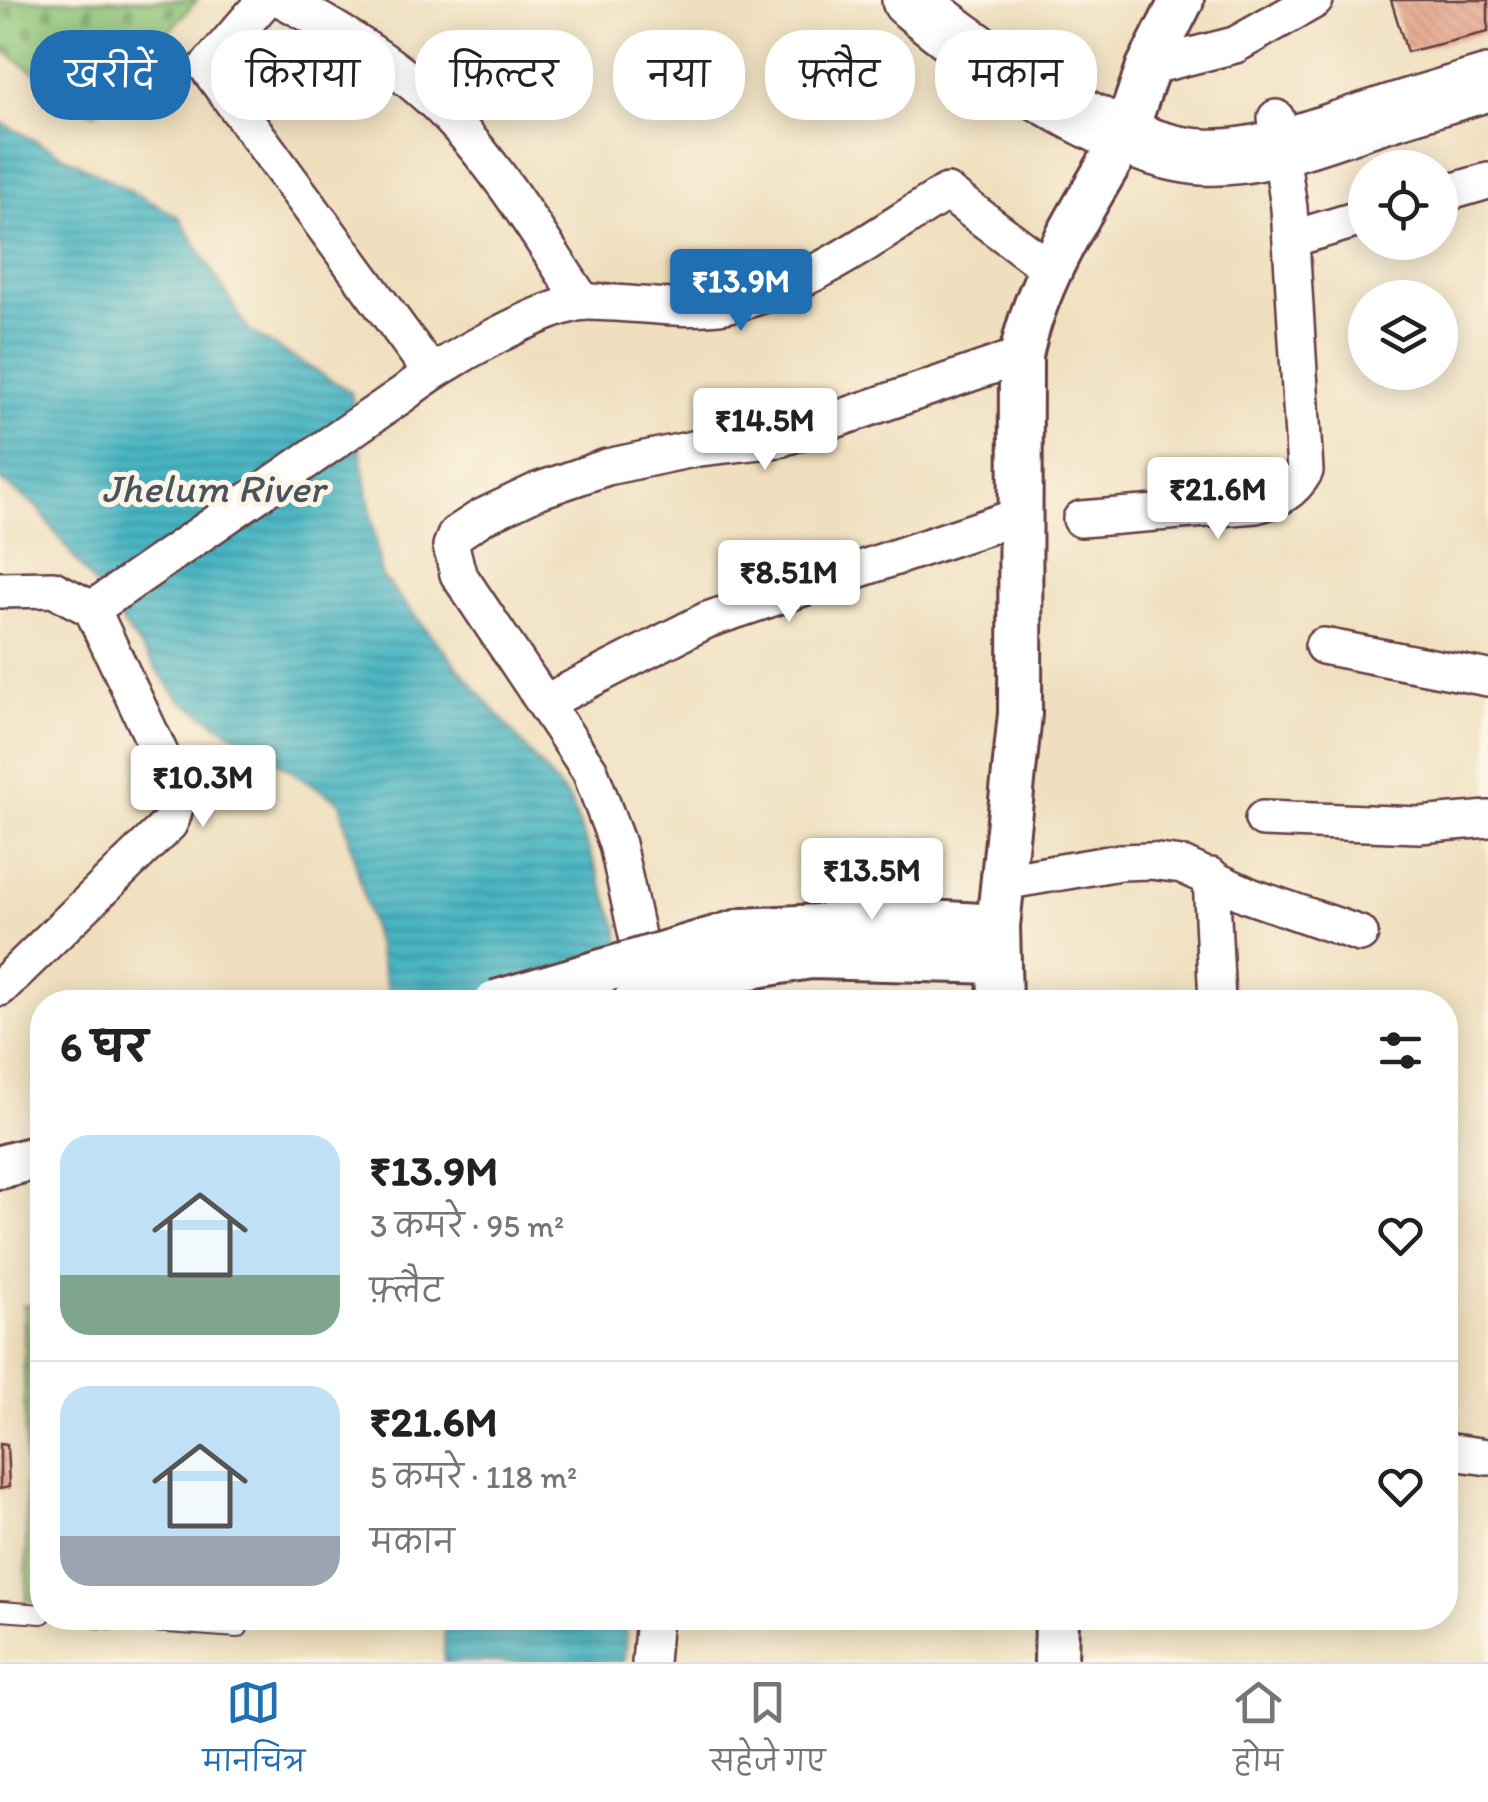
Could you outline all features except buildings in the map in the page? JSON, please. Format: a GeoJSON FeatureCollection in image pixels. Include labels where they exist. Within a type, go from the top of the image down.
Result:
{"type":"FeatureCollection","features":[{"type":"Feature","properties":{"kind":"main road"},"geometry":{"type":"LineString","coordinates":[[910,0],[1032,88],[1135,105]]}},
{"type":"Feature","properties":{"kind":"main road"},"geometry":{"type":"LineString","coordinates":[[961,0],[1080,88],[1135,105],[1201,157],[1488,51]]}},
{"type":"Feature","properties":{"kind":"main road"},"geometry":{"type":"LineString","coordinates":[[1266,130],[1488,83]]}},
{"type":"Feature","properties":{"kind":"street"},"geometry":{"type":"LineString","coordinates":[[265,0],[207,67],[418,382]]}},
{"type":"Feature","properties":{"kind":"street"},"geometry":{"type":"LineString","coordinates":[[284,0],[331,25],[452,119],[506,188],[583,302]]}},
{"type":"Feature","properties":{"kind":"street"},"geometry":{"type":"LineString","coordinates":[[552,990],[747,948],[911,922],[999,963],[1020,714],[1021,356],[1029,316],[1050,269],[1135,105],[1182,0]]}},
{"type":"Feature","properties":{"kind":"street"},"geometry":{"type":"LineString","coordinates":[[1135,105],[1315,0]]}},
{"type":"Feature","properties":{"kind":"street"},"geometry":{"type":"LineString","coordinates":[[1082,519],[1256,505],[1278,500],[1296,486],[1305,471],[1291,238],[1266,130]]}},
{"type":"Feature","properties":{"kind":"street"},"geometry":{"type":"LineString","coordinates":[[1458,190],[1488,181]]}},
{"type":"Feature","properties":{"kind":"street"},"geometry":{"type":"LineString","coordinates":[[98,606],[418,382],[530,320],[583,302],[724,306],[804,280],[947,192],[1050,269]]}},
{"type":"Feature","properties":{"kind":"street"},"geometry":{"type":"LineString","coordinates":[[1291,238],[1348,222]]}},
{"type":"Feature","properties":{"kind":"street"},"geometry":{"type":"LineString","coordinates":[[649,990],[617,844],[590,771],[458,574],[451,546],[456,534],[537,491],[606,467],[698,448],[778,438],[1021,356]]}},
{"type":"Feature","properties":{"kind":"street"},"geometry":{"type":"LineString","coordinates":[[546,702],[707,620],[1019,516]]}},
{"type":"Feature","properties":{"kind":"street"},"geometry":{"type":"LineString","coordinates":[[0,590],[54,589],[98,606],[174,782],[176,812],[169,824],[0,988]]}},
{"type":"Feature","properties":{"kind":"street"},"geometry":{"type":"LineString","coordinates":[[1323,646],[1488,678]]}},
{"type":"Feature","properties":{"kind":"street"},"geometry":{"type":"LineString","coordinates":[[1263,818],[1419,825],[1488,820]]}},
{"type":"Feature","properties":{"kind":"street"},"geometry":{"type":"LineString","coordinates":[[1003,882],[1120,862],[1182,865],[1250,896],[1360,934]]}},
{"type":"Feature","properties":{"kind":"street"},"geometry":{"type":"LineString","coordinates":[[1211,876],[1216,990]]}},
{"type":"Feature","properties":{"kind":"street"},"geometry":{"type":"LineString","coordinates":[[659,990],[747,948]]}},
{"type":"Feature","properties":{"kind":"street"},"geometry":{"type":"LineString","coordinates":[[0,1167],[30,1159]]}},
{"type":"Feature","properties":{"kind":"street"},"geometry":{"type":"LineString","coordinates":[[1458,1452],[1488,1457]]}},
{"type":"Feature","properties":{"kind":"street"},"geometry":{"type":"LineString","coordinates":[[650,1662],[653,1630]]}},
{"type":"Feature","properties":{"kind":"street"},"geometry":{"type":"LineString","coordinates":[[1056,1662],[1057,1630]]}},
{"type":"Feature","properties":{"kind":"lane"},"geometry":{"type":"LineString","coordinates":[[0,1611],[30,1613]]}},
{"type":"Feature","properties":{"kind":"green space"},"geometry":{"type":"Polygon","coordinates":[[[0,0],[197,0],[170,30],[30,30],[30,69],[0,48],[0,0]]]}},
{"type":"Feature","properties":{"kind":"green space"},"geometry":{"type":"Polygon","coordinates":[[[24,1305],[30,1306],[27,1601],[24,1305]]]}},
{"type":"Feature","properties":{"kind":"water","name":"Jhelum River"},"geometry":{"type":"Polygon","coordinates":[[[0,122],[179,217],[249,331],[351,392],[381,575],[570,801],[619,929],[621,990],[388,990],[340,802],[179,699],[36,506],[0,480],[0,122]]]}},
{"type":"Feature","properties":{"kind":"water"},"geometry":{"type":"Polygon","coordinates":[[[445,1630],[626,1630],[624,1662],[444,1662],[445,1630]]]}}]}
